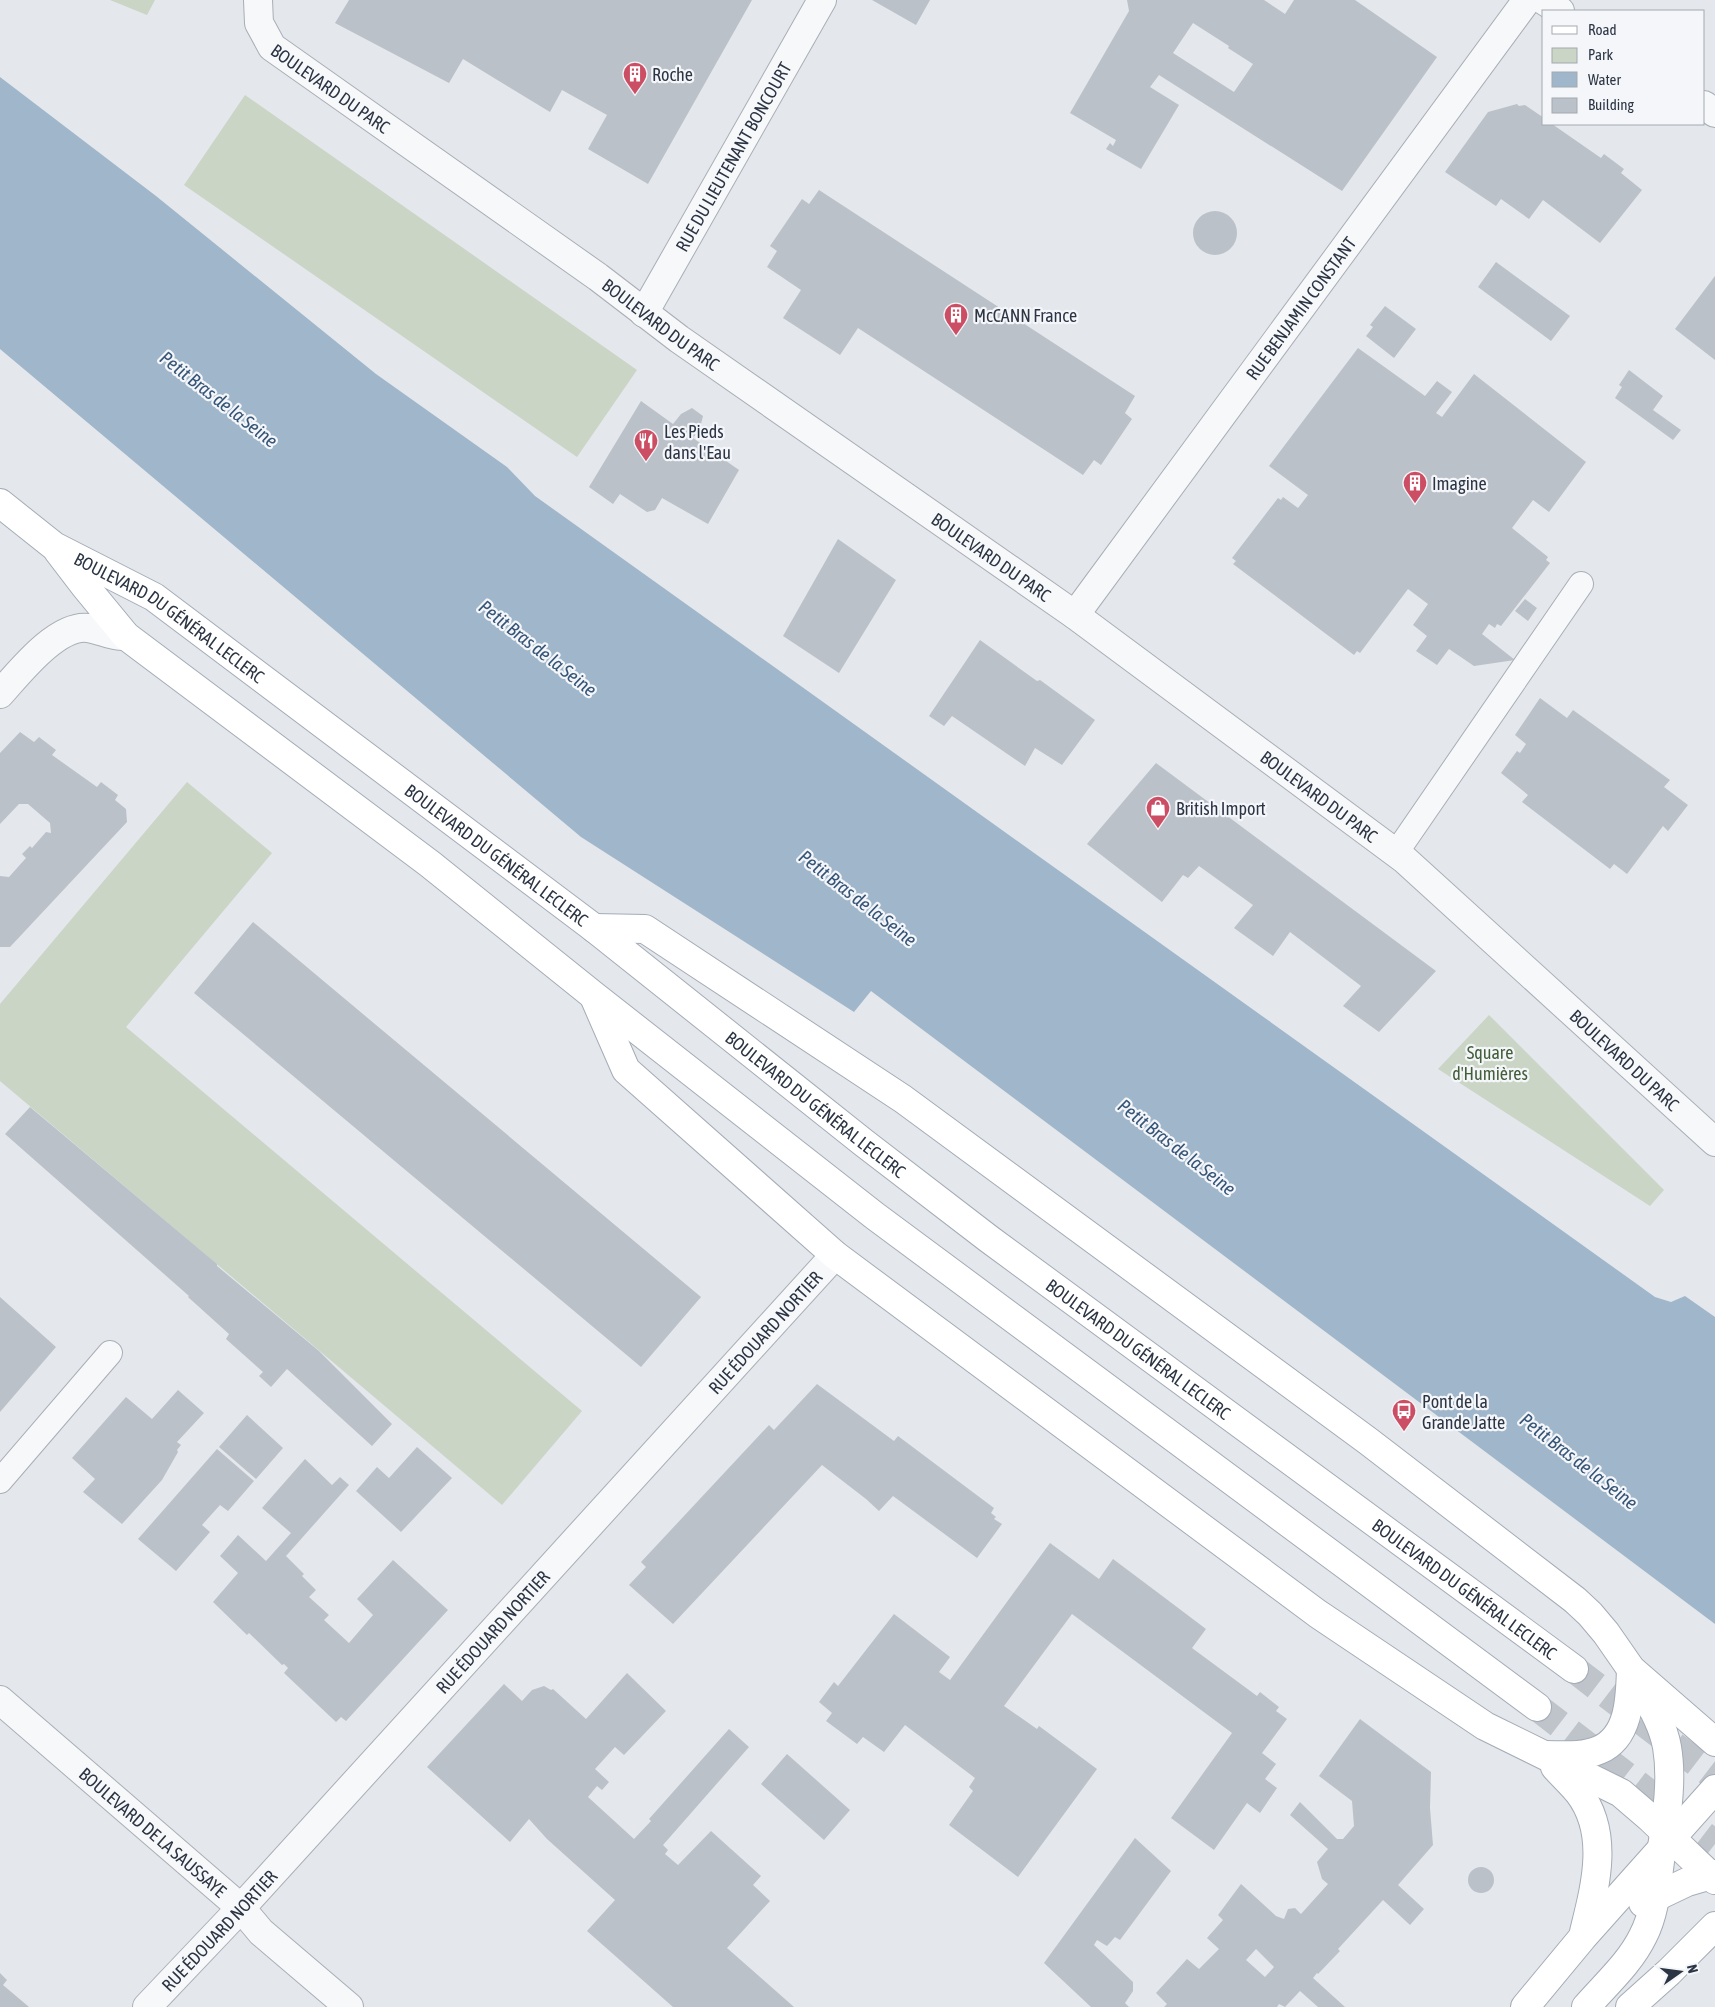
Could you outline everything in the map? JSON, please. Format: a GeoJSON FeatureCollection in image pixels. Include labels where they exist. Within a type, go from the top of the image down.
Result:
{"type":"FeatureCollection","features":[{"type":"Feature","properties":{"kind":"main road","name":"BOULEVARD DU GÉNÉRAL LECLERC"},"geometry":{"type":"LineString","coordinates":[[0,503],[54,546],[154,597],[594,928],[856,1137],[989,1239],[1574,1669]]}},
{"type":"Feature","properties":{"kind":"main road","name":"BOULEVARD DU GÉNÉRAL LECLERC"},"geometry":{"type":"LineString","coordinates":[[54,546],[126,636],[430,864],[593,995],[875,1216],[1537,1707]]}},
{"type":"Feature","properties":{"kind":"main road"},"geometry":{"type":"LineString","coordinates":[[594,928],[645,930],[903,1099],[1368,1442],[1575,1600],[1590,1614],[1606,1633],[1630,1669],[1659,1719],[1667,1747],[1668,1795],[1666,1839],[1649,1920],[1640,1941],[1624,1964],[1586,2007]]}},
{"type":"Feature","properties":{"kind":"main road"},"geometry":{"type":"LineString","coordinates":[[593,995],[626,1070],[835,1255],[1318,1614],[1485,1726],[1621,1793],[1666,1839],[1714,1876]]}},
{"type":"Feature","properties":{"kind":"main road"},"geometry":{"type":"LineString","coordinates":[[1630,1669],[1715,1742]]}},
{"type":"Feature","properties":{"kind":"main road"},"geometry":{"type":"LineString","coordinates":[[1544,1755],[1573,1755],[1598,1751],[1610,1744],[1622,1728],[1630,1701],[1630,1669]]}},
{"type":"Feature","properties":{"kind":"main road"},"geometry":{"type":"LineString","coordinates":[[1544,1755],[1580,1794],[1594,1828],[1598,1860],[1595,1887],[1582,1937]]}},
{"type":"Feature","properties":{"kind":"main road"},"geometry":{"type":"LineString","coordinates":[[1621,1793],[1712,1794]]}},
{"type":"Feature","properties":{"kind":"main road"},"geometry":{"type":"LineString","coordinates":[[1525,2007],[1666,1839],[1712,1794]]}},
{"type":"Feature","properties":{"kind":"main road"},"geometry":{"type":"LineString","coordinates":[[1582,1937],[1655,1896],[1687,1882],[1714,1876]]}},
{"type":"Feature","properties":{"kind":"main road"},"geometry":{"type":"LineString","coordinates":[[1630,2007],[1669,1972],[1715,1926]]}},
{"type":"Feature","properties":{"kind":"street","name":"BOULEVARD DU PARC"},"geometry":{"type":"LineString","coordinates":[[258,0],[259,23],[272,48],[598,277],[644,313],[1075,615],[1396,853],[1715,1142]]}},
{"type":"Feature","properties":{"kind":"street","name":"RUE DU LIEUTENANT BONCOURT"},"geometry":{"type":"LineString","coordinates":[[644,313],[822,0]]}},
{"type":"Feature","properties":{"kind":"street","name":"RUE BENJAMIN CONSTANT"},"geometry":{"type":"LineString","coordinates":[[1075,615],[1527,0]]}},
{"type":"Feature","properties":{"kind":"street"},"geometry":{"type":"LineString","coordinates":[[1543,0],[1558,10]]}},
{"type":"Feature","properties":{"kind":"street"},"geometry":{"type":"LineString","coordinates":[[0,694],[52,641],[64,634],[88,628],[113,636],[126,636]]}},
{"type":"Feature","properties":{"kind":"street","name":"RUE ÉDOUARD NORTIER"},"geometry":{"type":"LineString","coordinates":[[147,2007],[241,1908],[835,1255]]}},
{"type":"Feature","properties":{"kind":"street","name":"BOULEVARD DE LA SAUSSAYE"},"geometry":{"type":"LineString","coordinates":[[0,1700],[241,1908],[261,1932],[349,2007]]}},
{"type":"Feature","properties":{"kind":"lane"},"geometry":{"type":"LineString","coordinates":[[1396,853],[1581,584]]}},
{"type":"Feature","properties":{"kind":"lane"},"geometry":{"type":"LineString","coordinates":[[0,1482],[110,1353]]}},
{"type":"Feature","properties":{"kind":"green space"},"geometry":{"type":"Polygon","coordinates":[[[110,0],[155,0],[147,15],[110,0]]]}},
{"type":"Feature","properties":{"kind":"green space"},"geometry":{"type":"Polygon","coordinates":[[[245,95],[637,370],[577,457],[184,185],[245,95]]]}},
{"type":"Feature","properties":{"kind":"green space"},"geometry":{"type":"Polygon","coordinates":[[[187,782],[272,853],[126,1027],[582,1411],[502,1505],[0,1081],[0,1004],[187,782]]]}},
{"type":"Feature","properties":{"kind":"green space","name":"Square d'Humières"},"geometry":{"type":"Polygon","coordinates":[[[1489,1015],[1664,1190],[1650,1206],[1438,1069],[1489,1015]]]}},
{"type":"Feature","properties":{"kind":"water","name":"Petit Bras de la Seine"},"geometry":{"type":"Polygon","coordinates":[[[0,77],[156,196],[376,374],[507,467],[535,496],[1655,1297],[1671,1302],[1685,1296],[1715,1317],[1715,1624],[871,991],[854,1012],[581,837],[0,349],[0,77]]]}},
{"type":"Feature","properties":{"kind":"building","name":"Roche"},"geometry":{"type":"Polygon","coordinates":[[[349,0],[752,0],[648,184],[588,149],[607,115],[562,90],[550,112],[463,59],[449,83],[335,23],[349,0]]]}},
{"type":"Feature","properties":{"kind":"building"},"geometry":{"type":"Polygon","coordinates":[[[872,0],[930,0],[916,25],[872,0]]]}},
{"type":"Feature","properties":{"kind":"building"},"geometry":{"type":"Polygon","coordinates":[[[1127,0],[1264,0],[1285,14],[1294,0],[1355,0],[1437,57],[1342,191],[1159,75],[1150,87],[1179,105],[1141,169],[1106,149],[1110,143],[1113,146],[1116,140],[1070,113],[1129,11],[1127,0]],[[1193,23],[1173,53],[1234,92],[1253,64],[1228,48],[1229,46],[1193,23]]]}},
{"type":"Feature","properties":{"kind":"building"},"geometry":{"type":"Polygon","coordinates":[[[1517,104],[1519,106],[1525,105],[1542,117],[1542,125],[1553,125],[1601,158],[1604,154],[1624,169],[1621,173],[1642,190],[1600,243],[1543,200],[1529,219],[1501,199],[1496,206],[1445,172],[1488,112],[1517,104]]]}},
{"type":"Feature","properties":{"kind":"building","name":"McCANN France"},"geometry":{"type":"Polygon","coordinates":[[[819,190],[1135,396],[1125,413],[1132,419],[1101,465],[1094,460],[1083,475],[858,328],[840,355],[783,318],[801,290],[767,267],[777,251],[770,246],[802,199],[809,204],[819,190]]]}},
{"type":"Feature","properties":{"kind":"building"},"geometry":{"type":"Polygon","coordinates":[[[1219,211],[1231,217],[1236,224],[1236,242],[1231,249],[1224,254],[1211,255],[1203,252],[1196,245],[1193,229],[1196,221],[1203,214],[1219,211]]]}},
{"type":"Feature","properties":{"kind":"building"},"geometry":{"type":"Polygon","coordinates":[[[1496,262],[1570,316],[1551,341],[1478,287],[1496,262]]]}},
{"type":"Feature","properties":{"kind":"building"},"geometry":{"type":"Polygon","coordinates":[[[1715,276],[1715,360],[1675,329],[1715,276]]]}},
{"type":"Feature","properties":{"kind":"building"},"geometry":{"type":"Polygon","coordinates":[[[1385,306],[1416,329],[1394,358],[1366,336],[1373,327],[1370,325],[1385,306]]]}},
{"type":"Feature","properties":{"kind":"building","name":"Imagine"},"geometry":{"type":"Polygon","coordinates":[[[1358,348],[1425,396],[1437,381],[1452,392],[1436,413],[1442,417],[1474,374],[1586,462],[1549,512],[1533,500],[1512,528],[1548,557],[1546,560],[1550,563],[1501,626],[1497,624],[1495,628],[1489,624],[1482,634],[1515,660],[1474,666],[1449,649],[1437,665],[1416,651],[1427,636],[1413,625],[1428,604],[1408,589],[1360,653],[1357,651],[1354,655],[1233,564],[1236,561],[1232,558],[1278,498],[1281,500],[1283,497],[1298,508],[1308,495],[1269,466],[1358,348]]]}},
{"type":"Feature","properties":{"kind":"building"},"geometry":{"type":"Polygon","coordinates":[[[1629,370],[1663,396],[1653,410],[1681,430],[1673,440],[1615,398],[1622,387],[1619,385],[1629,370]]]}},
{"type":"Feature","properties":{"kind":"building","name":"Les Pieds dans l'Eau"},"geometry":{"type":"Polygon","coordinates":[[[641,401],[673,424],[681,414],[692,408],[703,416],[700,428],[693,438],[739,470],[708,524],[662,498],[655,510],[647,512],[620,494],[613,504],[589,487],[641,401]]]}},
{"type":"Feature","properties":{"kind":"building"},"geometry":{"type":"Polygon","coordinates":[[[838,539],[896,580],[839,673],[783,636],[838,539]]]}},
{"type":"Feature","properties":{"kind":"building"},"geometry":{"type":"Polygon","coordinates":[[[1525,599],[1537,608],[1528,621],[1515,611],[1525,599]]]}},
{"type":"Feature","properties":{"kind":"building"},"geometry":{"type":"Polygon","coordinates":[[[980,640],[1095,720],[1062,765],[1035,748],[1025,766],[952,716],[944,726],[929,716],[980,640]]]}},
{"type":"Feature","properties":{"kind":"building"},"geometry":{"type":"Polygon","coordinates":[[[1540,698],[1567,718],[1573,710],[1670,780],[1664,787],[1688,805],[1668,831],[1663,826],[1627,874],[1614,864],[1610,869],[1522,802],[1528,795],[1501,773],[1517,751],[1520,753],[1526,744],[1515,735],[1540,698]]]}},
{"type":"Feature","properties":{"kind":"building"},"geometry":{"type":"Polygon","coordinates":[[[20,732],[34,742],[39,737],[56,750],[52,755],[97,787],[101,782],[118,795],[115,800],[126,809],[127,822],[10,947],[0,947],[0,876],[9,877],[26,858],[22,854],[30,846],[32,848],[46,832],[51,833],[50,823],[28,804],[19,804],[0,824],[0,753],[20,732]]]}},
{"type":"Feature","properties":{"kind":"building"},"geometry":{"type":"Polygon","coordinates":[[[1156,763],[1436,971],[1379,1032],[1343,1006],[1361,986],[1290,932],[1273,956],[1234,928],[1253,905],[1199,866],[1188,878],[1183,875],[1162,902],[1087,844],[1156,763]]]}},
{"type":"Feature","properties":{"kind":"building"},"geometry":{"type":"Polygon","coordinates":[[[253,922],[701,1297],[641,1367],[194,993],[253,922]]]}},
{"type":"Feature","properties":{"kind":"building"},"geometry":{"type":"Polygon","coordinates":[[[30,1107],[319,1351],[392,1424],[372,1446],[287,1369],[271,1387],[259,1376],[263,1372],[226,1339],[229,1334],[189,1296],[5,1134],[30,1107]]]}},
{"type":"Feature","properties":{"kind":"building"},"geometry":{"type":"Polygon","coordinates":[[[0,1297],[56,1347],[0,1412],[0,1297]]]}},
{"type":"Feature","properties":{"kind":"building"},"geometry":{"type":"Polygon","coordinates":[[[817,1384],[894,1441],[898,1436],[994,1508],[991,1513],[996,1517],[994,1519],[1002,1524],[977,1558],[893,1496],[879,1511],[822,1465],[673,1624],[629,1585],[646,1567],[641,1562],[769,1425],[774,1430],[817,1384]]]}},
{"type":"Feature","properties":{"kind":"building"},"geometry":{"type":"Polygon","coordinates":[[[178,1390],[204,1413],[177,1442],[181,1445],[162,1480],[122,1524],[83,1492],[95,1479],[72,1458],[126,1397],[152,1419],[178,1390]]]}},
{"type":"Feature","properties":{"kind":"building"},"geometry":{"type":"Polygon","coordinates":[[[247,1415],[283,1448],[256,1479],[219,1447],[247,1415]]]}},
{"type":"Feature","properties":{"kind":"building"},"geometry":{"type":"Polygon","coordinates":[[[417,1447],[452,1478],[401,1532],[356,1491],[377,1467],[389,1478],[417,1447]]]}},
{"type":"Feature","properties":{"kind":"building"},"geometry":{"type":"Polygon","coordinates":[[[217,1449],[254,1481],[228,1511],[220,1505],[202,1525],[210,1532],[176,1571],[138,1539],[217,1449]]]}},
{"type":"Feature","properties":{"kind":"building"},"geometry":{"type":"Polygon","coordinates":[[[305,1459],[332,1485],[340,1477],[349,1485],[286,1556],[304,1574],[302,1576],[316,1590],[309,1597],[329,1615],[324,1620],[349,1643],[373,1615],[357,1599],[393,1560],[448,1610],[346,1721],[341,1717],[336,1722],[284,1673],[288,1668],[284,1664],[282,1665],[249,1633],[247,1635],[213,1602],[238,1573],[220,1556],[238,1535],[266,1561],[291,1533],[262,1508],[305,1459]]]}},
{"type":"Feature","properties":{"kind":"building"},"geometry":{"type":"Polygon","coordinates":[[[1050,1543],[1099,1579],[1113,1559],[1206,1629],[1192,1648],[1257,1696],[1260,1692],[1279,1707],[1276,1711],[1287,1719],[1262,1753],[1276,1764],[1265,1779],[1277,1788],[1260,1813],[1247,1803],[1214,1850],[1171,1818],[1232,1733],[1072,1614],[1004,1706],[1037,1729],[1039,1726],[1097,1769],[1018,1877],[949,1825],[973,1791],[969,1787],[975,1778],[905,1725],[884,1752],[863,1737],[857,1744],[826,1721],[832,1713],[819,1702],[834,1682],[838,1686],[894,1614],[950,1657],[939,1672],[950,1680],[1050,1543]]]}},
{"type":"Feature","properties":{"kind":"building"},"geometry":{"type":"Polygon","coordinates":[[[627,1673],[666,1711],[624,1755],[615,1747],[595,1769],[609,1782],[602,1790],[597,1786],[588,1797],[634,1839],[651,1821],[649,1819],[729,1729],[749,1747],[663,1845],[668,1850],[665,1854],[678,1865],[711,1831],[761,1876],[753,1885],[770,1901],[727,1948],[794,2007],[673,2007],[587,1931],[615,1900],[547,1839],[529,1819],[510,1842],[427,1767],[504,1684],[522,1701],[532,1690],[544,1686],[551,1690],[553,1689],[586,1719],[627,1673]]]}},
{"type":"Feature","properties":{"kind":"building"},"geometry":{"type":"Polygon","coordinates":[[[1360,1719],[1431,1772],[1430,1808],[1433,1845],[1398,1885],[1424,1909],[1410,1925],[1383,1900],[1338,1949],[1340,1951],[1317,1973],[1313,1978],[1345,2007],[1318,2007],[1300,1991],[1285,2007],[1279,2004],[1277,2007],[1164,2007],[1167,2004],[1156,1993],[1187,1959],[1199,1969],[1219,1949],[1207,1938],[1223,1920],[1218,1915],[1241,1884],[1276,1916],[1284,1919],[1288,1909],[1295,1908],[1301,1914],[1328,1884],[1322,1879],[1317,1862],[1328,1849],[1290,1815],[1300,1802],[1337,1839],[1343,1839],[1354,1826],[1352,1801],[1319,1776],[1360,1719]],[[1256,1949],[1246,1960],[1265,1977],[1274,1967],[1256,1949]]]}},
{"type":"Feature","properties":{"kind":"building"},"geometry":{"type":"Polygon","coordinates":[[[787,1754],[850,1810],[824,1840],[761,1784],[787,1754]]]}},
{"type":"Feature","properties":{"kind":"building"},"geometry":{"type":"Polygon","coordinates":[[[1135,1838],[1171,1871],[1120,1940],[1115,1937],[1107,1946],[1097,1940],[1094,1945],[1133,1982],[1133,1991],[1125,2003],[1129,2007],[1091,2007],[1044,1963],[1135,1838]]]}},
{"type":"Feature","properties":{"kind":"building"},"geometry":{"type":"Polygon","coordinates":[[[1481,1867],[1490,1871],[1494,1880],[1490,1889],[1481,1893],[1472,1889],[1468,1880],[1472,1871],[1481,1867]]]}},
{"type":"Feature","properties":{"kind":"building"},"geometry":{"type":"Polygon","coordinates":[[[0,1973],[7,1980],[3,1985],[29,2007],[0,2007],[0,1973]]]}},
{"type":"Feature","properties":{"kind":"tunnel"},"geometry":{"type":"LineString","coordinates":[[1574,1669],[1715,1777]]}},
{"type":"Feature","properties":{"kind":"tunnel"},"geometry":{"type":"LineString","coordinates":[[1537,1707],[1715,1844]]}},
{"type":"Feature","properties":{"kind":"place","name":"Roche"},"geometry":{"type":"Point","coordinates":[635,95]}},
{"type":"Feature","properties":{"kind":"place","name":"McCANN France"},"geometry":{"type":"Point","coordinates":[956,336]}},
{"type":"Feature","properties":{"kind":"place","name":"Les Pieds dans l'Eau"},"geometry":{"type":"Point","coordinates":[646,462]}},
{"type":"Feature","properties":{"kind":"place","name":"Imagine"},"geometry":{"type":"Point","coordinates":[1415,504]}},
{"type":"Feature","properties":{"kind":"place","name":"British Import"},"geometry":{"type":"Point","coordinates":[1158,829]}},
{"type":"Feature","properties":{"kind":"place","name":"Pont de la Grande Jatte"},"geometry":{"type":"Point","coordinates":[1404,1432]}}]}
